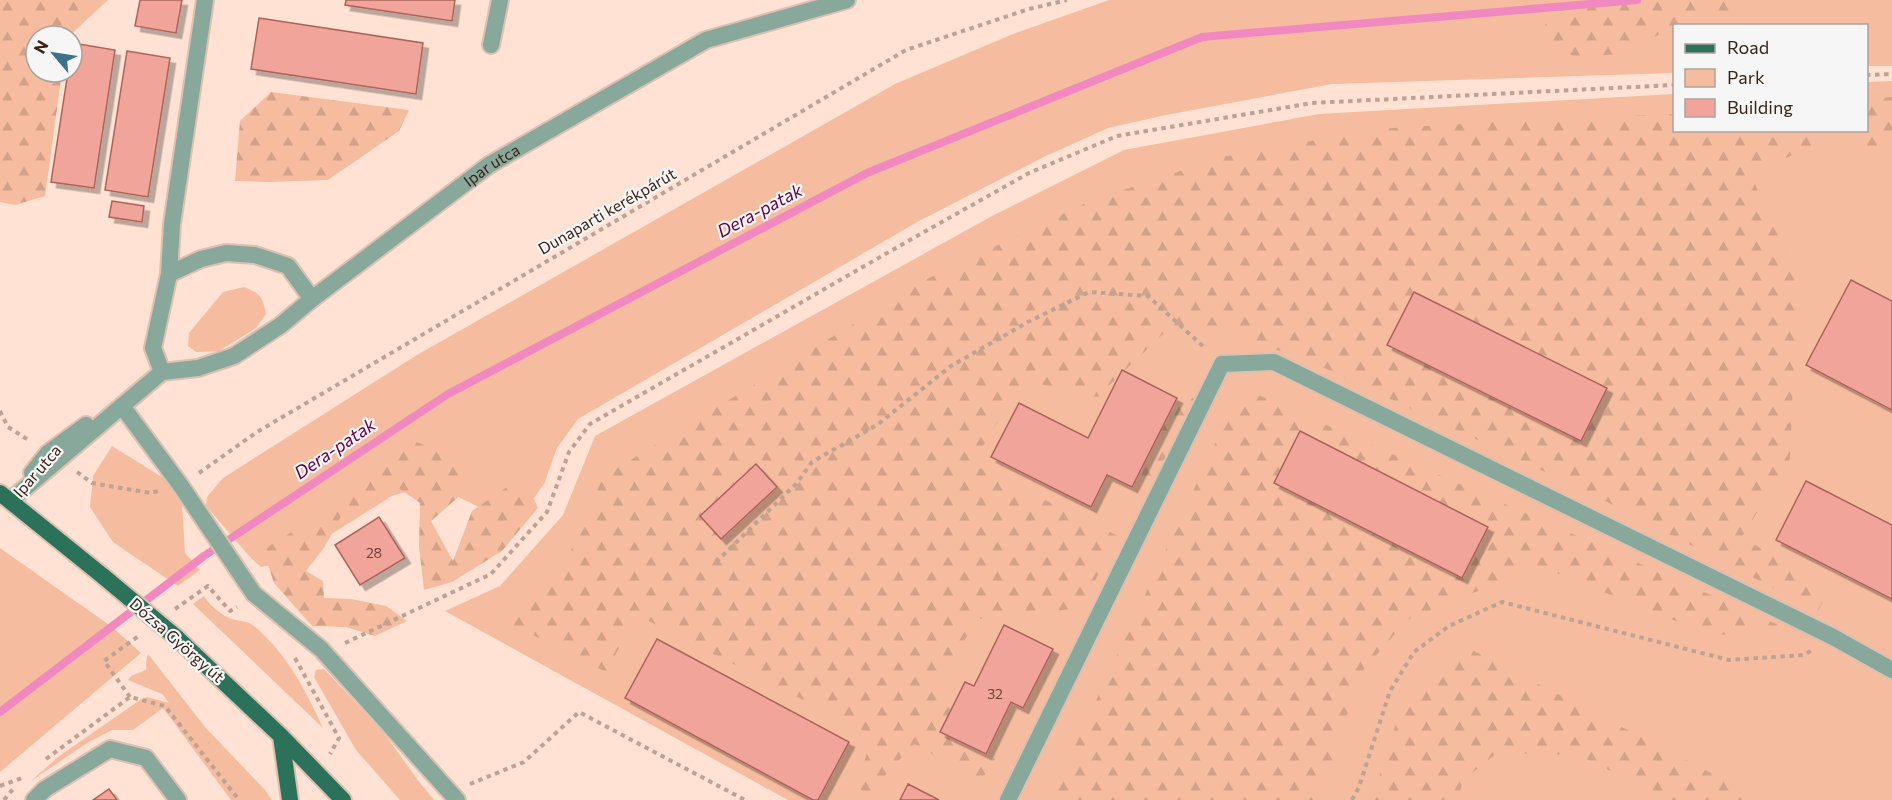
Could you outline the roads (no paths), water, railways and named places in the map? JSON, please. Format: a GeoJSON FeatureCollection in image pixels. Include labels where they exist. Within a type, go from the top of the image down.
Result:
{"type":"FeatureCollection","features":[{"type":"Feature","properties":{"kind":"main road","name":"Dózsa György út"},"geometry":{"type":"LineString","coordinates":[[6,497],[177,638],[319,773],[343,800]]}},
{"type":"Feature","properties":{"kind":"main road"},"geometry":{"type":"LineString","coordinates":[[281,736],[290,800]]}},
{"type":"Feature","properties":{"kind":"street"},"geometry":{"type":"LineString","coordinates":[[162,372],[153,348],[169,274],[171,224],[205,0]]}},
{"type":"Feature","properties":{"kind":"street"},"geometry":{"type":"LineString","coordinates":[[491,45],[500,0]]}},
{"type":"Feature","properties":{"kind":"street","name":"Ipar utca"},"geometry":{"type":"LineString","coordinates":[[6,497],[54,456],[81,427],[122,406],[162,372],[198,368],[234,356],[281,325],[489,165],[706,40],[847,0]]}},
{"type":"Feature","properties":{"kind":"street"},"geometry":{"type":"LineString","coordinates":[[169,274],[201,258],[226,253],[255,255],[288,266],[312,299]]}},
{"type":"Feature","properties":{"kind":"street"},"geometry":{"type":"LineString","coordinates":[[1008,800],[1222,364],[1274,362],[1833,637],[1892,670]]}},
{"type":"Feature","properties":{"kind":"street"},"geometry":{"type":"LineString","coordinates":[[122,406],[181,486],[254,594],[321,649],[453,796]]}},
{"type":"Feature","properties":{"kind":"street"},"geometry":{"type":"LineString","coordinates":[[34,800],[45,789],[110,749],[146,758],[178,800]]}},
{"type":"Feature","properties":{"kind":"waterway","name":"Dera-patak"},"geometry":{"type":"LineString","coordinates":[[0,712],[204,556],[448,394],[867,173],[1202,37],[1637,0]]}}]}
